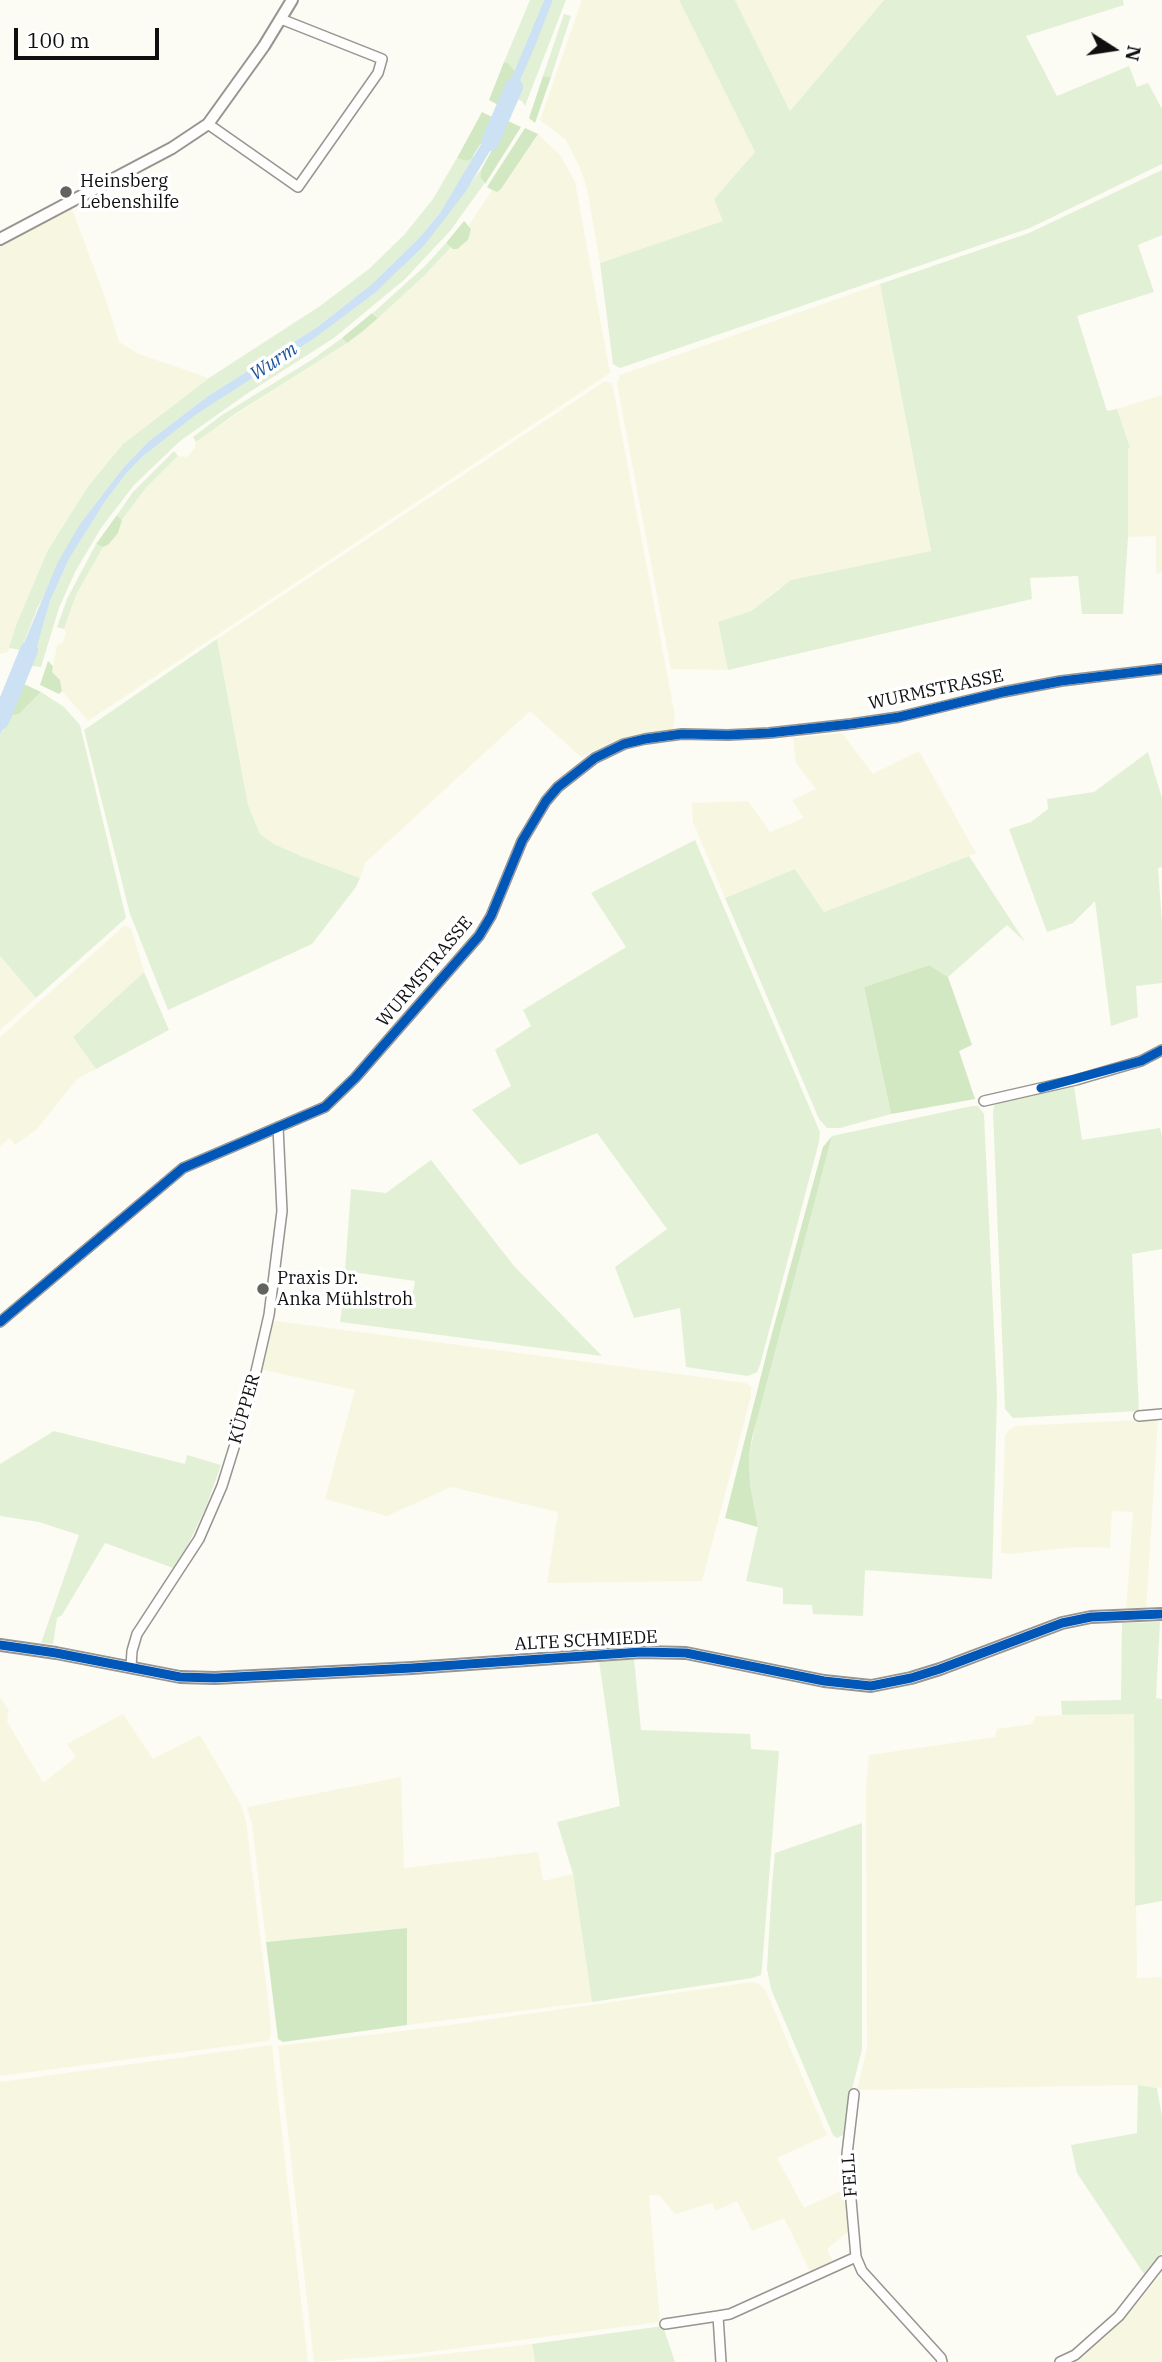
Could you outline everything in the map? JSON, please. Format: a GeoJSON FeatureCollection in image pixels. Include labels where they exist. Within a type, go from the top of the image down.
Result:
{"type":"FeatureCollection","features":[{"type":"Feature","properties":{"kind":"street"},"geometry":{"type":"LineString","coordinates":[[0,239],[172,148],[208,124],[292,0]]}},
{"type":"Feature","properties":{"kind":"street"},"geometry":{"type":"LineString","coordinates":[[208,124],[298,187],[378,73],[382,59],[378,56],[281,19]]}},
{"type":"Feature","properties":{"kind":"street","name":"WURMSTRASSE"},"geometry":{"type":"LineString","coordinates":[[0,1322],[183,1168],[325,1107],[355,1078],[463,956],[491,916],[522,841],[546,800],[595,758],[624,744],[645,739],[682,734],[769,733],[863,722],[899,717],[1015,690],[1162,669]]}},
{"type":"Feature","properties":{"kind":"street"},"geometry":{"type":"LineString","coordinates":[[984,1101],[1076,1080],[1141,1061],[1162,1050]]}},
{"type":"Feature","properties":{"kind":"street","name":"KÜPPER"},"geometry":{"type":"LineString","coordinates":[[131,1667],[137,1634],[204,1529],[222,1486],[251,1393],[269,1315],[282,1211],[278,1127]]}},
{"type":"Feature","properties":{"kind":"street"},"geometry":{"type":"LineString","coordinates":[[1139,1416],[1162,1415]]}},
{"type":"Feature","properties":{"kind":"street","name":"ALTE SCHMIEDE"},"geometry":{"type":"LineString","coordinates":[[0,1645],[180,1676],[215,1678],[641,1652],[686,1653],[824,1681],[871,1686],[940,1669],[1062,1623],[1091,1617],[1162,1614]]}},
{"type":"Feature","properties":{"kind":"street","name":"FELL"},"geometry":{"type":"LineString","coordinates":[[854,2094],[847,2154],[856,2257],[862,2271],[942,2362]]}},
{"type":"Feature","properties":{"kind":"street"},"geometry":{"type":"LineString","coordinates":[[665,2324],[730,2314],[856,2257]]}},
{"type":"Feature","properties":{"kind":"street"},"geometry":{"type":"LineString","coordinates":[[1059,2362],[1075,2355],[1119,2316],[1162,2261]]}},
{"type":"Feature","properties":{"kind":"street"},"geometry":{"type":"LineString","coordinates":[[718,2316],[721,2362]]}},
{"type":"Feature","properties":{"kind":"green space"},"geometry":{"type":"Polygon","coordinates":[[[530,0],[544,0],[515,71],[504,62],[530,0]]]}},
{"type":"Feature","properties":{"kind":"green space"},"geometry":{"type":"Polygon","coordinates":[[[553,0],[566,0],[525,106],[522,101],[514,98],[511,102],[553,0]]]}},
{"type":"Feature","properties":{"kind":"green space"},"geometry":{"type":"Polygon","coordinates":[[[582,0],[679,0],[755,152],[714,199],[724,221],[600,263],[587,188],[580,168],[566,140],[540,120],[582,0]]]}},
{"type":"Feature","properties":{"kind":"green space"},"geometry":{"type":"Polygon","coordinates":[[[679,0],[735,0],[790,111],[884,0],[1123,0],[1124,5],[1026,36],[1057,96],[1129,66],[1137,87],[1148,83],[1162,109],[1162,164],[1030,228],[620,368],[613,364],[600,263],[723,221],[714,199],[755,152],[679,0]]]}},
{"type":"Feature","properties":{"kind":"green space"},"geometry":{"type":"Polygon","coordinates":[[[735,0],[884,0],[790,111],[735,0]]]}},
{"type":"Feature","properties":{"kind":"green space"},"geometry":{"type":"Polygon","coordinates":[[[564,14],[571,16],[551,77],[543,76],[564,14]]]}},
{"type":"Feature","properties":{"kind":"green space"},"geometry":{"type":"Polygon","coordinates":[[[504,62],[515,71],[500,106],[489,100],[504,62]]]}},
{"type":"Feature","properties":{"kind":"green space"},"geometry":{"type":"Polygon","coordinates":[[[543,76],[551,77],[535,123],[529,118],[543,76]]]}},
{"type":"Feature","properties":{"kind":"green space"},"geometry":{"type":"Polygon","coordinates":[[[482,112],[496,119],[471,159],[466,161],[457,158],[482,112]]]}},
{"type":"Feature","properties":{"kind":"green space"},"geometry":{"type":"Polygon","coordinates":[[[508,121],[521,127],[485,184],[480,177],[482,168],[508,121]]]}},
{"type":"Feature","properties":{"kind":"green space"},"geometry":{"type":"Polygon","coordinates":[[[525,128],[538,134],[501,189],[497,192],[492,190],[487,187],[525,128]]]}},
{"type":"Feature","properties":{"kind":"green space"},"geometry":{"type":"Polygon","coordinates":[[[538,134],[560,155],[575,182],[610,373],[88,721],[62,691],[60,680],[52,672],[57,645],[63,642],[66,633],[64,629],[76,595],[103,547],[118,533],[122,520],[145,489],[178,456],[187,457],[202,437],[363,331],[424,276],[451,247],[468,240],[471,229],[469,225],[492,190],[497,192],[501,189],[538,134]]]}},
{"type":"Feature","properties":{"kind":"green space"},"geometry":{"type":"Polygon","coordinates":[[[476,154],[440,213],[419,238],[372,284],[316,328],[208,396],[148,442],[123,468],[80,524],[37,609],[21,650],[9,648],[48,550],[89,485],[123,444],[209,378],[320,306],[369,269],[404,235],[433,199],[457,158],[466,161],[476,154]]]}},
{"type":"Feature","properties":{"kind":"green space"},"geometry":{"type":"Polygon","coordinates":[[[482,168],[480,177],[484,184],[450,231],[405,279],[334,338],[180,441],[134,485],[101,528],[75,572],[59,608],[41,667],[31,666],[50,601],[69,559],[106,500],[126,474],[141,458],[197,414],[315,338],[375,293],[424,246],[482,168]]]}},
{"type":"Feature","properties":{"kind":"green space"},"geometry":{"type":"Polygon","coordinates":[[[1162,170],[1162,235],[1138,245],[1154,292],[1077,316],[1107,411],[1117,409],[1130,447],[1123,614],[1082,614],[1078,576],[1030,578],[1032,599],[728,670],[718,622],[751,611],[791,580],[931,551],[880,284],[1029,233],[1162,170]]]}},
{"type":"Feature","properties":{"kind":"green space"},"geometry":{"type":"Polygon","coordinates":[[[72,209],[119,342],[139,354],[209,378],[123,444],[89,485],[48,550],[16,625],[8,652],[0,654],[0,245],[72,209]]]}},
{"type":"Feature","properties":{"kind":"green space"},"geometry":{"type":"Polygon","coordinates":[[[464,221],[471,229],[468,240],[453,249],[446,243],[464,221]]]}},
{"type":"Feature","properties":{"kind":"green space"},"geometry":{"type":"Polygon","coordinates":[[[446,243],[451,247],[378,318],[373,313],[446,243]]]}},
{"type":"Feature","properties":{"kind":"green space"},"geometry":{"type":"Polygon","coordinates":[[[880,284],[931,552],[823,573],[779,588],[751,611],[718,622],[728,670],[671,669],[617,384],[620,375],[880,284]]]}},
{"type":"Feature","properties":{"kind":"green space"},"geometry":{"type":"Polygon","coordinates":[[[372,313],[378,318],[363,331],[347,343],[342,338],[372,313]]]}},
{"type":"Feature","properties":{"kind":"green space"},"geometry":{"type":"Polygon","coordinates":[[[342,338],[347,343],[196,442],[193,437],[222,415],[342,338]]]}},
{"type":"Feature","properties":{"kind":"green space"},"geometry":{"type":"Polygon","coordinates":[[[605,381],[611,383],[613,388],[675,716],[673,730],[614,741],[581,757],[530,711],[365,863],[360,878],[301,856],[274,844],[260,834],[248,805],[217,639],[605,381]]]}},
{"type":"Feature","properties":{"kind":"green space"},"geometry":{"type":"Polygon","coordinates":[[[1162,395],[1162,572],[1156,573],[1156,536],[1128,537],[1130,446],[1117,409],[1162,395]]]}},
{"type":"Feature","properties":{"kind":"green space"},"geometry":{"type":"Polygon","coordinates":[[[174,451],[178,456],[145,489],[122,520],[117,515],[133,492],[174,451]]]}},
{"type":"Feature","properties":{"kind":"green space"},"geometry":{"type":"Polygon","coordinates":[[[117,515],[122,520],[118,533],[108,545],[103,547],[96,544],[117,515]]]}},
{"type":"Feature","properties":{"kind":"green space"},"geometry":{"type":"Polygon","coordinates":[[[96,544],[103,547],[76,595],[64,629],[57,627],[67,599],[96,544]]]}},
{"type":"Feature","properties":{"kind":"green space"},"geometry":{"type":"Polygon","coordinates":[[[217,639],[248,805],[260,834],[274,844],[301,856],[360,878],[312,944],[168,1010],[130,914],[84,730],[217,639]]]}},
{"type":"Feature","properties":{"kind":"green space"},"geometry":{"type":"Polygon","coordinates":[[[48,661],[53,666],[52,672],[60,680],[62,691],[59,694],[40,685],[48,661]]]}},
{"type":"Feature","properties":{"kind":"green space"},"geometry":{"type":"Polygon","coordinates":[[[24,684],[41,692],[19,714],[10,716],[24,684]]]}},
{"type":"Feature","properties":{"kind":"green space"},"geometry":{"type":"Polygon","coordinates":[[[41,692],[64,707],[80,725],[126,918],[36,998],[0,956],[0,735],[10,716],[19,714],[41,692]]]}},
{"type":"Feature","properties":{"kind":"green space"},"geometry":{"type":"Polygon","coordinates":[[[842,733],[873,774],[919,751],[976,853],[824,912],[795,869],[725,898],[693,822],[692,803],[748,801],[770,832],[804,818],[792,800],[816,789],[796,763],[793,738],[842,733]]]}},
{"type":"Feature","properties":{"kind":"green space"},"geometry":{"type":"Polygon","coordinates":[[[1148,752],[1162,798],[1162,867],[1158,868],[1162,983],[1136,986],[1138,1017],[1111,1026],[1095,901],[1073,923],[1047,932],[1009,829],[1031,822],[1048,809],[1047,799],[1094,792],[1148,752]]]}},
{"type":"Feature","properties":{"kind":"green space"},"geometry":{"type":"Polygon","coordinates":[[[695,840],[820,1132],[760,1365],[757,1372],[748,1376],[686,1367],[680,1308],[634,1318],[615,1267],[667,1229],[597,1133],[520,1165],[472,1110],[511,1086],[495,1050],[531,1026],[523,1010],[626,947],[591,893],[695,840]]]}},
{"type":"Feature","properties":{"kind":"green space"},"geometry":{"type":"Polygon","coordinates":[[[969,856],[1025,942],[1007,925],[948,977],[929,965],[864,987],[891,1114],[840,1128],[827,1128],[819,1119],[725,898],[795,869],[824,912],[969,856]]]}},
{"type":"Feature","properties":{"kind":"green space"},"geometry":{"type":"Polygon","coordinates":[[[124,926],[132,931],[144,972],[73,1037],[96,1069],[77,1079],[36,1130],[15,1145],[10,1138],[0,1146],[0,1037],[124,926]]]}},
{"type":"Feature","properties":{"kind":"green space"},"geometry":{"type":"Polygon","coordinates":[[[0,956],[36,998],[0,1030],[0,956]]]}},
{"type":"Feature","properties":{"kind":"green space"},"geometry":{"type":"Polygon","coordinates":[[[929,965],[948,977],[972,1045],[959,1051],[975,1099],[891,1114],[864,987],[929,965]]]}},
{"type":"Feature","properties":{"kind":"green space"},"geometry":{"type":"Polygon","coordinates":[[[144,972],[169,1030],[96,1069],[73,1037],[144,972]]]}},
{"type":"Feature","properties":{"kind":"green space"},"geometry":{"type":"Polygon","coordinates":[[[1074,1086],[1082,1140],[1160,1128],[1162,1136],[1162,1249],[1132,1254],[1139,1411],[1013,1418],[1005,1409],[993,1111],[1000,1101],[1074,1086]]]}},
{"type":"Feature","properties":{"kind":"green space"},"geometry":{"type":"Polygon","coordinates":[[[978,1106],[984,1114],[997,1396],[992,1579],[865,1570],[863,1616],[813,1614],[812,1605],[783,1604],[783,1588],[746,1581],[758,1527],[750,1484],[749,1456],[762,1394],[832,1136],[978,1106]]]}},
{"type":"Feature","properties":{"kind":"green space"},"geometry":{"type":"Polygon","coordinates":[[[832,1136],[752,1438],[749,1456],[750,1484],[758,1527],[725,1518],[823,1147],[832,1136]]]}},
{"type":"Feature","properties":{"kind":"green space"},"geometry":{"type":"Polygon","coordinates":[[[431,1160],[514,1266],[602,1356],[340,1322],[344,1295],[411,1304],[415,1281],[345,1271],[351,1189],[386,1193],[431,1160]]]}},
{"type":"Feature","properties":{"kind":"green space"},"geometry":{"type":"Polygon","coordinates":[[[276,1321],[746,1383],[751,1387],[751,1396],[702,1581],[547,1583],[558,1512],[451,1487],[387,1516],[325,1499],[355,1390],[259,1369],[270,1325],[276,1321]]]}},
{"type":"Feature","properties":{"kind":"green space"},"geometry":{"type":"Polygon","coordinates":[[[1158,1419],[1146,1611],[1126,1611],[1133,1512],[1112,1511],[1110,1548],[1076,1547],[1001,1553],[1005,1436],[1008,1431],[1016,1426],[1158,1419]]]}},
{"type":"Feature","properties":{"kind":"green space"},"geometry":{"type":"Polygon","coordinates":[[[54,1431],[185,1464],[187,1455],[221,1465],[206,1507],[186,1549],[173,1568],[105,1543],[62,1615],[57,1618],[53,1644],[41,1643],[79,1535],[39,1522],[0,1516],[0,1464],[54,1431]]]}},
{"type":"Feature","properties":{"kind":"green space"},"geometry":{"type":"Polygon","coordinates":[[[1160,1622],[1156,1698],[1162,1699],[1162,1901],[1135,1906],[1134,1714],[1062,1715],[1061,1701],[1121,1700],[1122,1623],[1160,1622]]]}},
{"type":"Feature","properties":{"kind":"green space"},"geometry":{"type":"Polygon","coordinates":[[[634,1659],[641,1730],[750,1734],[751,1749],[779,1751],[762,1968],[761,1975],[752,1978],[592,2002],[573,1874],[557,1822],[620,1806],[599,1661],[634,1659]]]}},
{"type":"Feature","properties":{"kind":"green space"},"geometry":{"type":"Polygon","coordinates":[[[0,1697],[9,1711],[7,1721],[43,1783],[76,1757],[67,1744],[123,1714],[153,1759],[200,1735],[241,1805],[246,1821],[270,2016],[271,2035],[268,2041],[0,2076],[0,1697]]]}},
{"type":"Feature","properties":{"kind":"green space"},"geometry":{"type":"Polygon","coordinates":[[[1134,1713],[1137,1978],[1162,1977],[1162,2088],[1138,2085],[857,2090],[867,2048],[866,1788],[869,1755],[995,1737],[997,1729],[1032,1724],[1036,1716],[1134,1713]]]}},
{"type":"Feature","properties":{"kind":"green space"},"geometry":{"type":"Polygon","coordinates":[[[401,1777],[404,1868],[538,1852],[543,1881],[573,1874],[592,2002],[407,2025],[407,1928],[266,1942],[252,1824],[247,1807],[401,1777]]]}},
{"type":"Feature","properties":{"kind":"green space"},"geometry":{"type":"Polygon","coordinates":[[[862,1823],[862,2050],[843,2135],[837,2138],[833,2135],[771,1989],[767,1969],[772,1884],[775,1853],[862,1823]]]}},
{"type":"Feature","properties":{"kind":"green space"},"geometry":{"type":"Polygon","coordinates":[[[407,1928],[407,2025],[283,2042],[278,2039],[266,1942],[407,1928]]]}},
{"type":"Feature","properties":{"kind":"green space"},"geometry":{"type":"Polygon","coordinates":[[[752,1982],[759,1984],[766,1991],[827,2135],[777,2158],[804,2208],[845,2189],[850,2230],[827,2249],[833,2261],[810,2271],[784,2218],[752,2231],[737,2201],[716,2211],[712,2203],[675,2214],[659,2195],[649,2195],[660,2322],[421,2353],[314,2362],[278,2046],[443,2026],[752,1982]]]}},
{"type":"Feature","properties":{"kind":"green space"},"geometry":{"type":"Polygon","coordinates":[[[272,2045],[308,2362],[0,2362],[0,2082],[272,2045]]]}},
{"type":"Feature","properties":{"kind":"green space"},"geometry":{"type":"Polygon","coordinates":[[[1138,2085],[1157,2088],[1162,2117],[1162,2252],[1144,2274],[1077,2173],[1071,2145],[1137,2133],[1138,2085]]]}},
{"type":"Feature","properties":{"kind":"green space"},"geometry":{"type":"Polygon","coordinates":[[[1160,2275],[1162,2362],[1072,2362],[1104,2338],[1131,2311],[1160,2275]]]}},
{"type":"Feature","properties":{"kind":"green space"},"geometry":{"type":"Polygon","coordinates":[[[663,2326],[675,2362],[535,2362],[532,2344],[663,2326]]]}},
{"type":"Feature","properties":{"kind":"green space"},"geometry":{"type":"Polygon","coordinates":[[[532,2344],[535,2362],[375,2362],[532,2344]]]}},
{"type":"Feature","properties":{"kind":"water"},"geometry":{"type":"Polygon","coordinates":[[[544,0],[553,0],[535,46],[508,108],[500,106],[544,0]]]}},
{"type":"Feature","properties":{"kind":"water"},"geometry":{"type":"Polygon","coordinates":[[[496,119],[508,121],[466,191],[424,246],[375,293],[315,338],[197,414],[141,458],[126,474],[106,500],[69,559],[50,601],[27,674],[17,669],[17,660],[57,564],[80,524],[123,468],[148,442],[208,396],[316,328],[372,284],[419,238],[440,213],[496,119]]]}},
{"type":"Feature","properties":{"kind":"water"},"geometry":{"type":"Polygon","coordinates":[[[14,680],[24,684],[0,735],[0,710],[14,680]]]}},
{"type":"Feature","properties":{"kind":"waterway","name":"Wurm"},"geometry":{"type":"LineString","coordinates":[[490,142],[514,87]]}},
{"type":"Feature","properties":{"kind":"waterway","name":"Wurm"},"geometry":{"type":"LineString","coordinates":[[0,721],[29,650]]}},
{"type":"Feature","properties":{"kind":"cycle path"},"geometry":{"type":"LineString","coordinates":[[0,1322],[183,1168],[325,1107],[355,1078],[479,936],[491,916],[522,841],[546,801],[558,787],[595,758],[624,744],[645,739],[682,734],[769,733],[851,724],[899,717],[1061,681],[1162,669]]}},
{"type":"Feature","properties":{"kind":"cycle path"},"geometry":{"type":"LineString","coordinates":[[1041,1088],[1141,1061],[1162,1050]]}},
{"type":"Feature","properties":{"kind":"cycle path"},"geometry":{"type":"LineString","coordinates":[[0,1645],[180,1677],[215,1678],[641,1652],[686,1653],[824,1681],[871,1686],[940,1669],[1062,1623],[1091,1617],[1162,1614]]}},
{"type":"Feature","properties":{"kind":"place","name":"Heinsberg Lebenshilfe"},"geometry":{"type":"Point","coordinates":[66,192]}},
{"type":"Feature","properties":{"kind":"place","name":"Praxis Dr. Anka Mühlstroh"},"geometry":{"type":"Point","coordinates":[263,1289]}}]}
